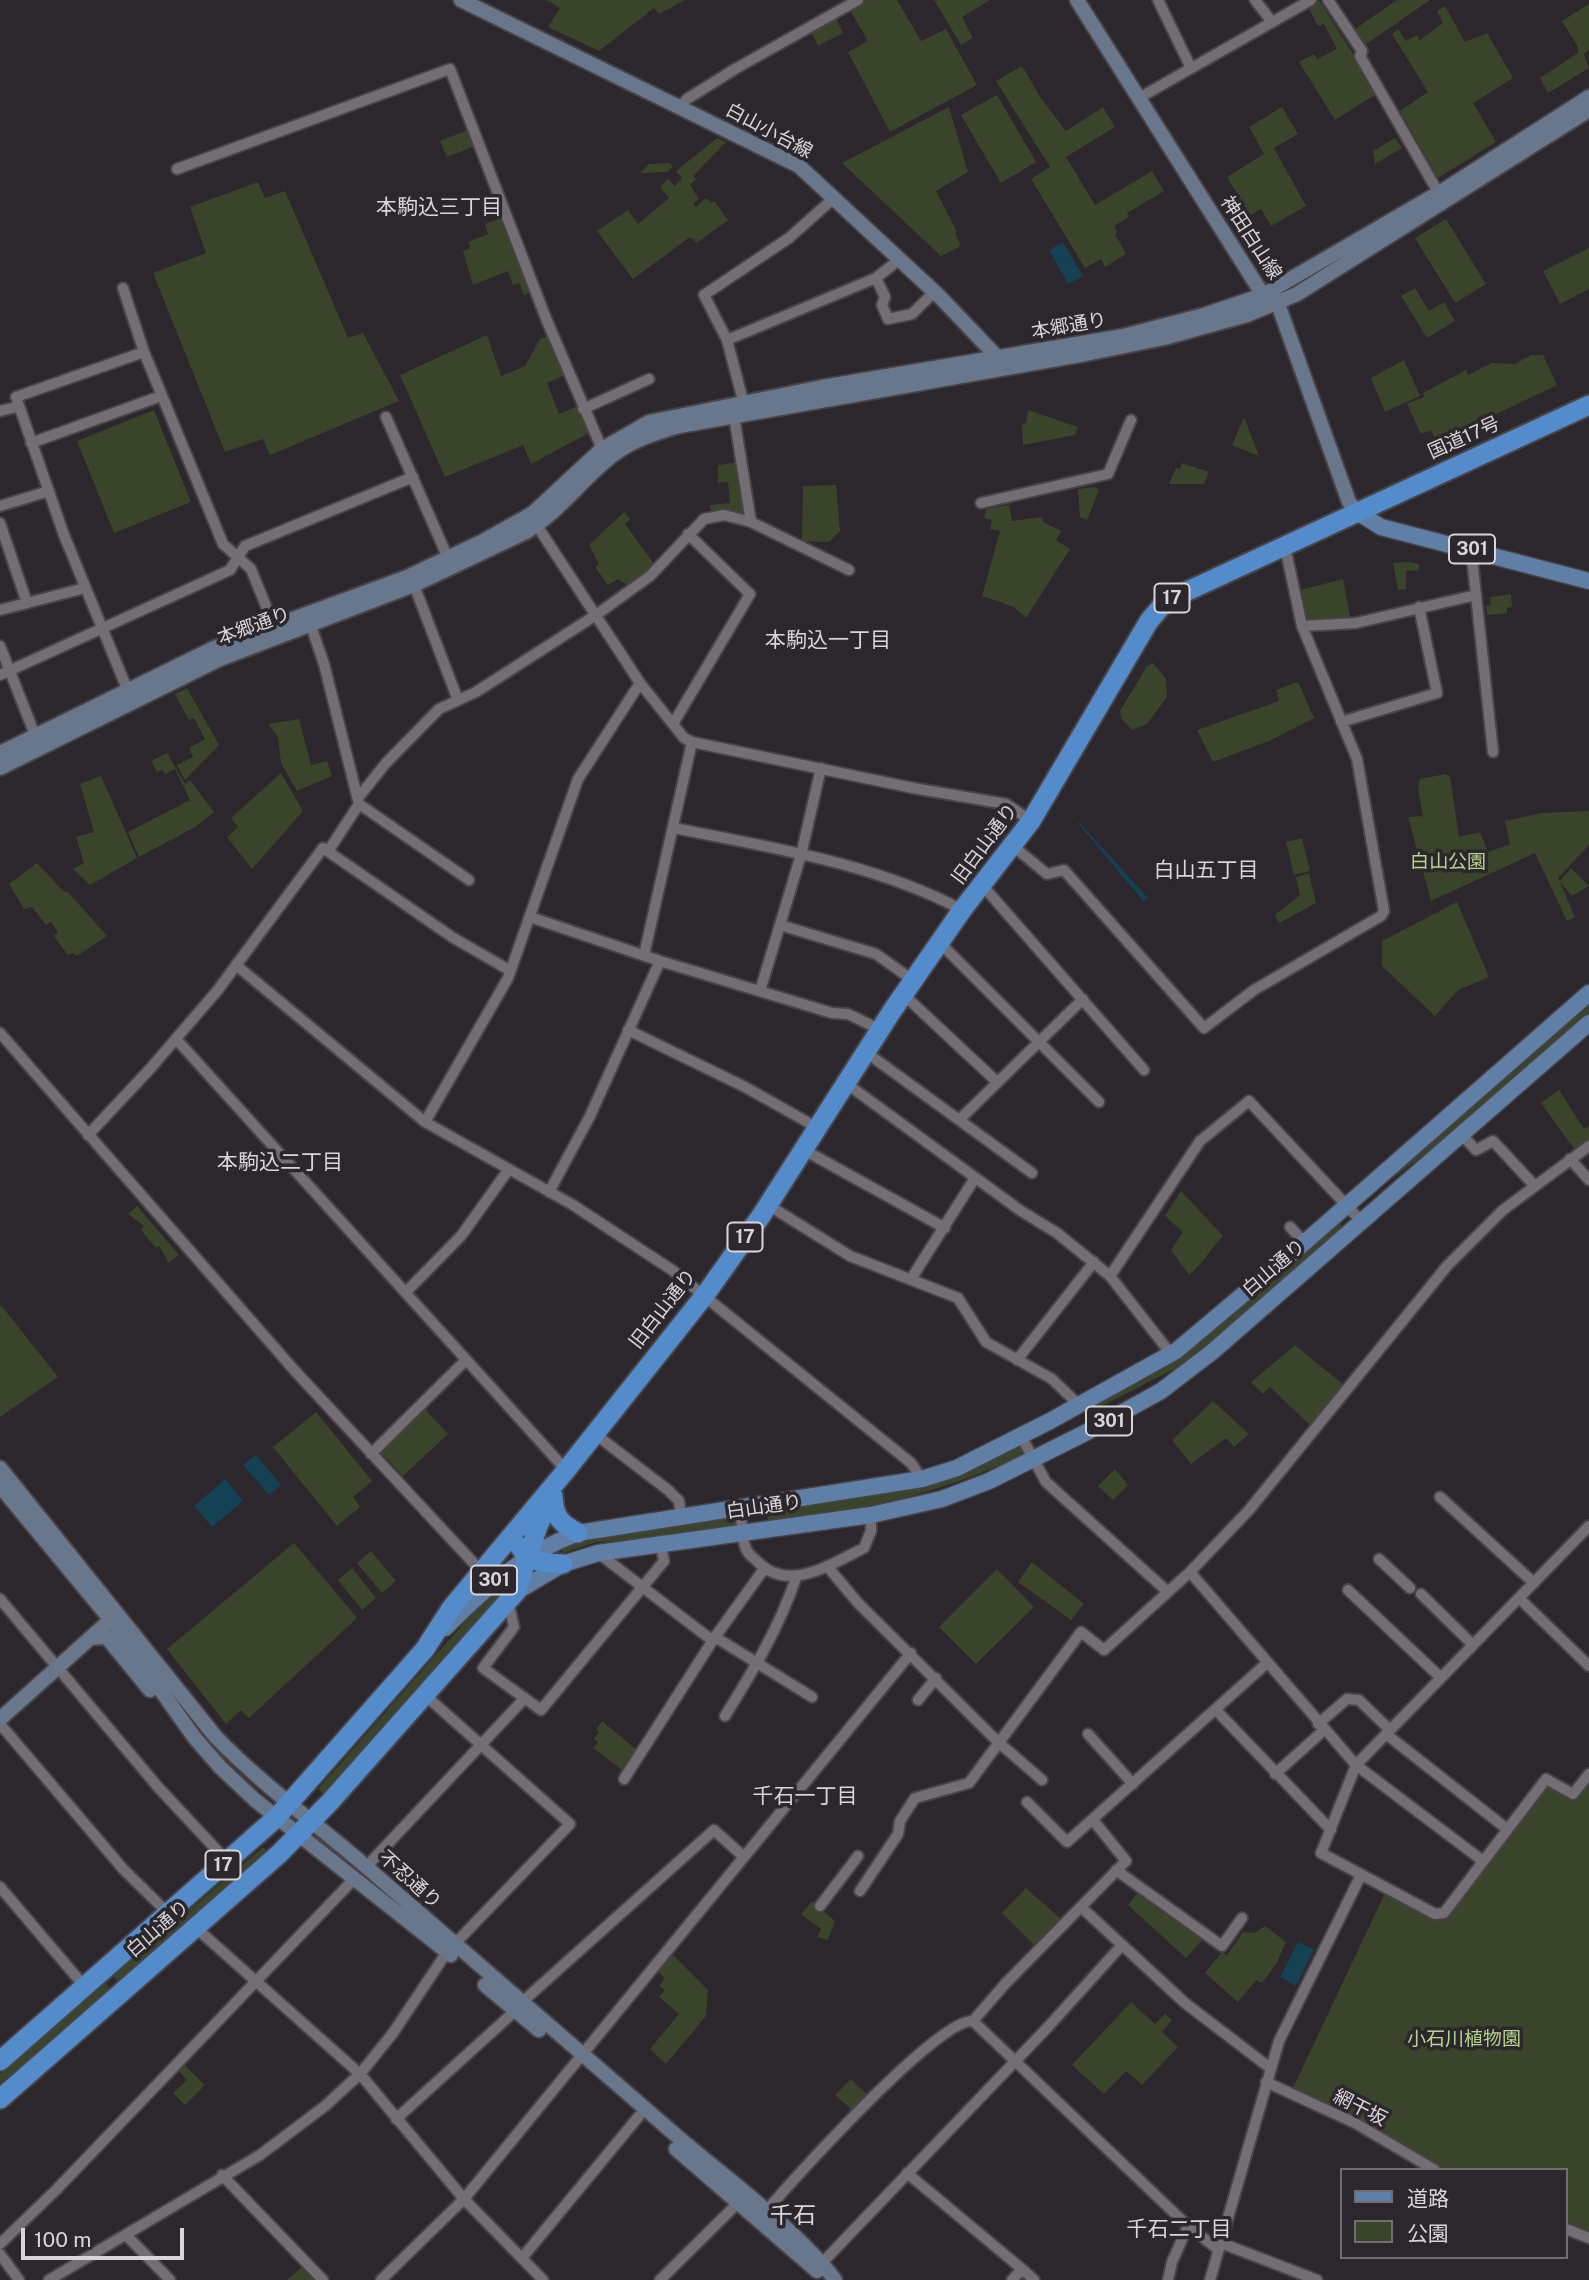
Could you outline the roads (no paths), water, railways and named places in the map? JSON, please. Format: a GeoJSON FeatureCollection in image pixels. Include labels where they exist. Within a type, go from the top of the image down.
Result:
{"type":"FeatureCollection","features":[{"type":"Feature","properties":{"kind":"highway","name":"国道17号"},"geometry":{"type":"LineString","coordinates":[[1357,513],[1589,405]]}},
{"type":"Feature","properties":{"kind":"highway","name":"旧白山通り"},"geometry":{"type":"LineString","coordinates":[[565,1472],[705,1295],[768,1205],[962,910],[1031,821],[1149,621],[1166,601],[1357,513]]}},
{"type":"Feature","properties":{"kind":"highway","name":"17"},"geometry":{"type":"LineString","coordinates":[[512,1596],[565,1472]]}},
{"type":"Feature","properties":{"kind":"highway","name":"17"},"geometry":{"type":"LineString","coordinates":[[425,1649],[481,1571],[565,1472]]}},
{"type":"Feature","properties":{"kind":"highway"},"geometry":{"type":"LineString","coordinates":[[553,1496],[554,1514],[564,1525],[579,1533]]}},
{"type":"Feature","properties":{"kind":"highway"},"geometry":{"type":"LineString","coordinates":[[518,1525],[516,1537],[527,1557],[538,1562],[563,1564]]}},
{"type":"Feature","properties":{"kind":"highway","name":"白山通り"},"geometry":{"type":"LineString","coordinates":[[0,2099],[305,1828],[512,1596]]}},
{"type":"Feature","properties":{"kind":"highway","name":"白山通り"},"geometry":{"type":"LineString","coordinates":[[2,2055],[85,1987],[283,1811],[425,1649]]}},
{"type":"Feature","properties":{"kind":"main road","name":"白山小台線"},"geometry":{"type":"LineString","coordinates":[[461,0],[800,166],[935,291],[1002,362]]}},
{"type":"Feature","properties":{"kind":"main road","name":"神田白山線"},"geometry":{"type":"LineString","coordinates":[[1077,0],[1264,295],[1278,304],[1346,494],[1357,513]]}},
{"type":"Feature","properties":{"kind":"main road","name":"本郷通り"},"geometry":{"type":"LineString","coordinates":[[1002,362],[1164,338],[1278,304],[1589,97]]}},
{"type":"Feature","properties":{"kind":"main road","name":"本郷通り"},"geometry":{"type":"LineString","coordinates":[[0,768],[202,654],[274,626],[309,619],[414,585],[534,523],[612,456],[629,445],[679,426],[742,411],[1002,362],[1123,336],[1204,315],[1264,295],[1442,197],[1589,110]]}},
{"type":"Feature","properties":{"kind":"main road","name":"本郷通り"},"geometry":{"type":"LineString","coordinates":[[0,752],[220,659],[447,558],[507,528],[534,523],[602,449],[649,422],[742,411]]}},
{"type":"Feature","properties":{"kind":"main road","name":"301"},"geometry":{"type":"LineString","coordinates":[[1357,513],[1381,527],[1589,581]]}},
{"type":"Feature","properties":{"kind":"main road","name":"白山通り"},"geometry":{"type":"LineString","coordinates":[[425,1649],[484,1588],[527,1557],[579,1533],[922,1479],[957,1468],[1080,1406],[1171,1354],[1305,1243],[1589,993]]}},
{"type":"Feature","properties":{"kind":"main road","name":"白山通り"},"geometry":{"type":"LineString","coordinates":[[512,1596],[563,1564],[598,1553],[871,1515],[942,1499],[1033,1460],[1148,1399],[1174,1381],[1363,1223],[1589,1023]]}},
{"type":"Feature","properties":{"kind":"main road"},"geometry":{"type":"LineString","coordinates":[[1370,1186],[1385,1204]]}},
{"type":"Feature","properties":{"kind":"main road"},"geometry":{"type":"LineString","coordinates":[[1080,1406],[1088,1415],[1096,1416],[1138,1394],[1174,1381]]}},
{"type":"Feature","properties":{"kind":"main road","name":"不忍通り"},"geometry":{"type":"LineString","coordinates":[[0,1468],[115,1617],[194,1737],[234,1781],[366,1867],[450,1949]]}},
{"type":"Feature","properties":{"kind":"main road","name":"不忍通り"},"geometry":{"type":"LineString","coordinates":[[0,1486],[215,1736],[258,1779],[283,1811]]}},
{"type":"Feature","properties":{"kind":"main road"},"geometry":{"type":"LineString","coordinates":[[0,1722],[115,1617]]}},
{"type":"Feature","properties":{"kind":"main road"},"geometry":{"type":"LineString","coordinates":[[90,1638],[106,1637],[173,1718],[194,1737]]}},
{"type":"Feature","properties":{"kind":"main road","name":"不忍通り"},"geometry":{"type":"LineString","coordinates":[[305,1828],[354,1879],[450,1949],[742,2199],[824,2280]]}},
{"type":"Feature","properties":{"kind":"main road","name":"不忍通り"},"geometry":{"type":"LineString","coordinates":[[580,2058],[639,2116],[742,2199],[765,2212],[822,2263],[835,2280]]}},
{"type":"Feature","properties":{"kind":"street"},"geometry":{"type":"LineString","coordinates":[[680,107],[687,99],[735,69],[858,0]]}},
{"type":"Feature","properties":{"kind":"street"},"geometry":{"type":"LineString","coordinates":[[1158,0],[1191,68]]}},
{"type":"Feature","properties":{"kind":"street"},"geometry":{"type":"LineString","coordinates":[[1255,0],[1272,22]]}},
{"type":"Feature","properties":{"kind":"street"},"geometry":{"type":"LineString","coordinates":[[1139,98],[1311,0]]}},
{"type":"Feature","properties":{"kind":"street"},"geometry":{"type":"LineString","coordinates":[[1328,0],[1362,51],[1360,56],[1442,197]]}},
{"type":"Feature","properties":{"kind":"street"},"geometry":{"type":"LineString","coordinates":[[177,169],[450,69],[583,409],[602,449]]}},
{"type":"Feature","properties":{"kind":"street"},"geometry":{"type":"LineString","coordinates":[[751,522],[742,411],[727,340],[704,295],[789,238],[835,197]]}},
{"type":"Feature","properties":{"kind":"street"},"geometry":{"type":"LineString","coordinates":[[727,340],[876,278],[900,259]]}},
{"type":"Feature","properties":{"kind":"street"},"geometry":{"type":"LineString","coordinates":[[876,278],[885,298],[881,305],[888,319],[912,314],[935,291]]}},
{"type":"Feature","properties":{"kind":"street"},"geometry":{"type":"LineString","coordinates":[[123,288],[161,396],[223,544],[251,569],[274,626]]}},
{"type":"Feature","properties":{"kind":"street"},"geometry":{"type":"LineString","coordinates":[[130,696],[100,628],[30,443],[16,397],[144,352]]}},
{"type":"Feature","properties":{"kind":"street"},"geometry":{"type":"LineString","coordinates":[[583,409],[649,379]]}},
{"type":"Feature","properties":{"kind":"street"},"geometry":{"type":"LineString","coordinates":[[30,443],[161,396]]}},
{"type":"Feature","properties":{"kind":"street"},"geometry":{"type":"LineString","coordinates":[[0,411],[17,407]]}},
{"type":"Feature","properties":{"kind":"street"},"geometry":{"type":"LineString","coordinates":[[386,417],[447,558]]}},
{"type":"Feature","properties":{"kind":"street"},"geometry":{"type":"LineString","coordinates":[[981,503],[1108,474],[1131,420]]}},
{"type":"Feature","properties":{"kind":"street"},"geometry":{"type":"LineString","coordinates":[[5,673],[230,570],[245,546],[412,477]]}},
{"type":"Feature","properties":{"kind":"street"},"geometry":{"type":"LineString","coordinates":[[0,506],[49,491]]}},
{"type":"Feature","properties":{"kind":"street"},"geometry":{"type":"LineString","coordinates":[[329,850],[359,801],[413,733],[439,709],[519,666],[596,615],[650,576],[704,520],[724,515],[751,522],[849,570]]}},
{"type":"Feature","properties":{"kind":"street"},"geometry":{"type":"LineString","coordinates":[[0,523],[27,603]]}},
{"type":"Feature","properties":{"kind":"street"},"geometry":{"type":"LineString","coordinates":[[534,523],[640,682],[684,738],[692,742],[913,789],[1006,804],[1031,821]]}},
{"type":"Feature","properties":{"kind":"street"},"geometry":{"type":"LineString","coordinates":[[673,724],[750,594],[688,534]]}},
{"type":"Feature","properties":{"kind":"street"},"geometry":{"type":"LineString","coordinates":[[1013,846],[1047,874],[1064,870],[1204,1028],[1254,990],[1381,916],[1384,911],[1357,759],[1303,626],[1285,547]]}},
{"type":"Feature","properties":{"kind":"street"},"geometry":{"type":"LineString","coordinates":[[1471,549],[1493,752]]}},
{"type":"Feature","properties":{"kind":"street"},"geometry":{"type":"LineString","coordinates":[[414,585],[458,700]]}},
{"type":"Feature","properties":{"kind":"street"},"geometry":{"type":"LineString","coordinates":[[0,610],[85,588]]}},
{"type":"Feature","properties":{"kind":"street"},"geometry":{"type":"LineString","coordinates":[[1303,626],[1356,623],[1476,595]]}},
{"type":"Feature","properties":{"kind":"street"},"geometry":{"type":"LineString","coordinates":[[1341,722],[1437,693],[1419,607]]}},
{"type":"Feature","properties":{"kind":"street"},"geometry":{"type":"LineString","coordinates":[[309,619],[359,801],[469,880]]}},
{"type":"Feature","properties":{"kind":"street"},"geometry":{"type":"LineString","coordinates":[[0,646],[5,673],[36,735]]}},
{"type":"Feature","properties":{"kind":"street"},"geometry":{"type":"LineString","coordinates":[[425,1122],[477,1036],[509,970],[578,779],[640,682]]}},
{"type":"Feature","properties":{"kind":"street"},"geometry":{"type":"LineString","coordinates":[[644,955],[692,742]]}},
{"type":"Feature","properties":{"kind":"street"},"geometry":{"type":"LineString","coordinates":[[760,991],[801,855],[821,768]]}},
{"type":"Feature","properties":{"kind":"street"},"geometry":{"type":"LineString","coordinates":[[674,828],[801,855],[928,892],[962,910]]}},
{"type":"Feature","properties":{"kind":"street"},"geometry":{"type":"LineString","coordinates":[[88,1135],[177,1040],[323,848],[452,937],[509,970]]}},
{"type":"Feature","properties":{"kind":"street"},"geometry":{"type":"LineString","coordinates":[[983,886],[1144,1070]]}},
{"type":"Feature","properties":{"kind":"street"},"geometry":{"type":"LineString","coordinates":[[530,917],[660,961],[832,1013],[848,1014],[881,1030]]}},
{"type":"Feature","properties":{"kind":"street"},"geometry":{"type":"LineString","coordinates":[[780,925],[876,954],[996,1081]]}},
{"type":"Feature","properties":{"kind":"street"},"geometry":{"type":"LineString","coordinates":[[940,943],[1099,1102]]}},
{"type":"Feature","properties":{"kind":"street"},"geometry":{"type":"LineString","coordinates":[[549,1192],[590,1116],[660,961]]}},
{"type":"Feature","properties":{"kind":"street"},"geometry":{"type":"LineString","coordinates":[[236,965],[425,1122],[549,1192],[672,1270],[911,1463],[922,1479]]}},
{"type":"Feature","properties":{"kind":"street"},"geometry":{"type":"LineString","coordinates":[[959,1120],[1083,999]]}},
{"type":"Feature","properties":{"kind":"street"},"geometry":{"type":"LineString","coordinates":[[628,1030],[746,1087],[818,1128]]}},
{"type":"Feature","properties":{"kind":"street"},"geometry":{"type":"LineString","coordinates":[[0,1033],[371,1454],[481,1571]]}},
{"type":"Feature","properties":{"kind":"street"},"geometry":{"type":"LineString","coordinates":[[177,1040],[565,1472]]}},
{"type":"Feature","properties":{"kind":"street"},"geometry":{"type":"LineString","coordinates":[[867,1053],[1032,1173]]}},
{"type":"Feature","properties":{"kind":"street"},"geometry":{"type":"LineString","coordinates":[[847,1083],[1094,1262],[1110,1276],[1171,1354]]}},
{"type":"Feature","properties":{"kind":"street"},"geometry":{"type":"LineString","coordinates":[[1110,1276],[1200,1141],[1249,1101],[1363,1223]]}},
{"type":"Feature","properties":{"kind":"street"},"geometry":{"type":"LineString","coordinates":[[1462,1135],[1476,1150],[1493,1141],[1534,1185]]}},
{"type":"Feature","properties":{"kind":"street"},"geometry":{"type":"LineString","coordinates":[[860,1891],[898,1834],[900,1821],[915,1798],[969,1783],[997,1741],[1082,1632],[1104,1650],[1190,1572],[1250,1510],[1447,1266],[1503,1210],[1589,1146]]}},
{"type":"Feature","properties":{"kind":"street"},"geometry":{"type":"LineString","coordinates":[[804,1150],[945,1228]]}},
{"type":"Feature","properties":{"kind":"street"},"geometry":{"type":"LineString","coordinates":[[1570,1159],[1589,1180]]}},
{"type":"Feature","properties":{"kind":"street"},"geometry":{"type":"LineString","coordinates":[[406,1292],[461,1236],[509,1169]]}},
{"type":"Feature","properties":{"kind":"street"},"geometry":{"type":"LineString","coordinates":[[911,1279],[975,1178]]}},
{"type":"Feature","properties":{"kind":"street"},"geometry":{"type":"LineString","coordinates":[[768,1205],[850,1256],[958,1297],[986,1342],[1052,1379],[1080,1406]]}},
{"type":"Feature","properties":{"kind":"street"},"geometry":{"type":"LineString","coordinates":[[1290,1227],[1305,1243]]}},
{"type":"Feature","properties":{"kind":"street"},"geometry":{"type":"LineString","coordinates":[[1017,1360],[1094,1262]]}},
{"type":"Feature","properties":{"kind":"street"},"geometry":{"type":"LineString","coordinates":[[371,1454],[466,1360]]}},
{"type":"Feature","properties":{"kind":"street"},"geometry":{"type":"LineString","coordinates":[[595,1434],[668,1490],[679,1501],[681,1515]]}},
{"type":"Feature","properties":{"kind":"street"},"geometry":{"type":"LineString","coordinates":[[1021,1436],[1046,1482],[1168,1592]]}},
{"type":"Feature","properties":{"kind":"street"},"geometry":{"type":"LineString","coordinates":[[1440,1497],[1534,1583]]}},
{"type":"Feature","properties":{"kind":"street"},"geometry":{"type":"LineString","coordinates":[[740,1506],[746,1549],[764,1569],[777,1576],[796,1578],[827,1566],[868,1544],[871,1515]]}},
{"type":"Feature","properties":{"kind":"street"},"geometry":{"type":"LineString","coordinates":[[1589,1526],[1356,1765],[1321,1853],[1436,1914],[1444,1913],[1546,1779],[1573,1794],[1589,1774]]}},
{"type":"Feature","properties":{"kind":"street"},"geometry":{"type":"LineString","coordinates":[[512,1596],[514,1627],[483,1668],[541,1710],[664,1561],[661,1546]]}},
{"type":"Feature","properties":{"kind":"street"},"geometry":{"type":"LineString","coordinates":[[598,1553],[714,1639],[812,1697]]}},
{"type":"Feature","properties":{"kind":"street"},"geometry":{"type":"LineString","coordinates":[[1379,1559],[1410,1588]]}},
{"type":"Feature","properties":{"kind":"street"},"geometry":{"type":"LineString","coordinates":[[827,1566],[858,1603],[912,1653],[997,1741],[1042,1780]]}},
{"type":"Feature","properties":{"kind":"street"},"geometry":{"type":"LineString","coordinates":[[624,1779],[714,1639],[764,1569]]}},
{"type":"Feature","properties":{"kind":"street"},"geometry":{"type":"LineString","coordinates":[[1190,1572],[1320,1727],[1356,1765],[1483,1861]]}},
{"type":"Feature","properties":{"kind":"street"},"geometry":{"type":"LineString","coordinates":[[725,1716],[758,1664],[784,1614],[796,1578]]}},
{"type":"Feature","properties":{"kind":"street"},"geometry":{"type":"LineString","coordinates":[[1348,1590],[1440,1677]]}},
{"type":"Feature","properties":{"kind":"street"},"geometry":{"type":"LineString","coordinates":[[1421,1594],[1473,1645]]}},
{"type":"Feature","properties":{"kind":"street"},"geometry":{"type":"LineString","coordinates":[[1519,1598],[1589,1666]]}},
{"type":"Feature","properties":{"kind":"street"},"geometry":{"type":"LineString","coordinates":[[0,1599],[158,1787],[227,1861]]}},
{"type":"Feature","properties":{"kind":"street"},"geometry":{"type":"LineString","coordinates":[[382,2280],[464,2199],[912,1653]]}},
{"type":"Feature","properties":{"kind":"street"},"geometry":{"type":"LineString","coordinates":[[1027,1802],[1067,1842],[1267,1663]]}},
{"type":"Feature","properties":{"kind":"street"},"geometry":{"type":"LineString","coordinates":[[918,1700],[936,1678]]}},
{"type":"Feature","properties":{"kind":"street"},"geometry":{"type":"LineString","coordinates":[[49,2280],[222,2175],[260,2155],[305,2123],[360,2074],[393,2033],[450,1949],[570,1824],[425,1695]]}},
{"type":"Feature","properties":{"kind":"street"},"geometry":{"type":"LineString","coordinates":[[366,1867],[526,1698]]}},
{"type":"Feature","properties":{"kind":"street"},"geometry":{"type":"LineString","coordinates":[[1275,1774],[1347,1699],[1359,1700],[1388,1732],[1507,1829]]}},
{"type":"Feature","properties":{"kind":"street"},"geometry":{"type":"LineString","coordinates":[[1216,1710],[1331,1830]]}},
{"type":"Feature","properties":{"kind":"street"},"geometry":{"type":"LineString","coordinates":[[0,1722],[124,1870],[168,1913]]}},
{"type":"Feature","properties":{"kind":"street"},"geometry":{"type":"LineString","coordinates":[[1088,1734],[1133,1784]]}},
{"type":"Feature","properties":{"kind":"street"},"geometry":{"type":"LineString","coordinates":[[973,2021],[1004,1984],[1126,1861],[1093,1820]]}},
{"type":"Feature","properties":{"kind":"street"},"geometry":{"type":"LineString","coordinates":[[396,2119],[714,1830],[744,1857]]}},
{"type":"Feature","properties":{"kind":"street"},"geometry":{"type":"LineString","coordinates":[[820,1906],[858,1856]]}},
{"type":"Feature","properties":{"kind":"street"},"geometry":{"type":"LineString","coordinates":[[1116,1870],[1222,1945],[1242,1918]]}},
{"type":"Feature","properties":{"kind":"street"},"geometry":{"type":"LineString","coordinates":[[1212,2279],[1279,2041],[1362,1875]]}},
{"type":"Feature","properties":{"kind":"street"},"geometry":{"type":"LineString","coordinates":[[0,2244],[57,2189],[354,1879]]}},
{"type":"Feature","properties":{"kind":"street"},"geometry":{"type":"LineString","coordinates":[[0,1887],[85,1987]]}},
{"type":"Feature","properties":{"kind":"street"},"geometry":{"type":"LineString","coordinates":[[1081,1907],[1185,2004],[1270,2068]]}},
{"type":"Feature","properties":{"kind":"street"},"geometry":{"type":"LineString","coordinates":[[195,1927],[360,2074],[464,2199],[542,2280]]}},
{"type":"Feature","properties":{"kind":"street"},"geometry":{"type":"LineString","coordinates":[[822,2263],[1122,1945]]}},
{"type":"Feature","properties":{"kind":"street"},"geometry":{"type":"LineString","coordinates":[[765,2212],[918,2054],[956,2024],[964,2020],[973,2021],[1017,2059],[1188,2225],[1220,2247],[1317,2280]]}},
{"type":"Feature","properties":{"kind":"street","name":"網干坂"},"geometry":{"type":"LineString","coordinates":[[1266,2082],[1355,2123],[1432,2168]]}},
{"type":"Feature","properties":{"kind":"street"},"geometry":{"type":"LineString","coordinates":[[522,2258],[639,2116]]}},
{"type":"Feature","properties":{"kind":"street"},"geometry":{"type":"LineString","coordinates":[[906,2173],[1034,2280]]}},
{"type":"Feature","properties":{"kind":"street"},"geometry":{"type":"LineString","coordinates":[[222,2175],[323,2280]]}},
{"type":"Feature","properties":{"kind":"street"},"geometry":{"type":"LineString","coordinates":[[660,2280],[742,2199]]}},
{"type":"Feature","properties":{"kind":"street"},"geometry":{"type":"LineString","coordinates":[[1168,2280],[1172,2262],[1188,2225]]}},
{"type":"Feature","properties":{"kind":"street"},"geometry":{"type":"LineString","coordinates":[[1568,2230],[1589,2238]]}},
{"type":"Feature","properties":{"kind":"street"},"geometry":{"type":"LineString","coordinates":[[127,2235],[170,2280]]}},
{"type":"Feature","properties":{"kind":"street"},"geometry":{"type":"LineString","coordinates":[[0,2255],[19,2280]]}},
{"type":"Feature","properties":{"kind":"street"},"geometry":{"type":"LineString","coordinates":[[1012,2280],[1022,2269]]}},
{"type":"Feature","properties":{"kind":"water"},"geometry":{"type":"Polygon","coordinates":[[[1063,242],[1083,276],[1068,284],[1049,250],[1063,242]]]}},
{"type":"Feature","properties":{"kind":"water"},"geometry":{"type":"Polygon","coordinates":[[[1078,823],[1148,898],[1144,902],[1078,823]]]}},
{"type":"Feature","properties":{"kind":"water"},"geometry":{"type":"Polygon","coordinates":[[[256,1455],[281,1485],[269,1495],[243,1465],[256,1455]]]}},
{"type":"Feature","properties":{"kind":"water"},"geometry":{"type":"Polygon","coordinates":[[[225,1479],[243,1501],[212,1527],[194,1506],[225,1479]]]}},
{"type":"Feature","properties":{"kind":"water"},"geometry":{"type":"Polygon","coordinates":[[[1298,1942],[1314,1950],[1296,1986],[1280,1977],[1298,1942]]]}},
{"type":"Feature","properties":{"kind":"district","name":"本駒込三丁目"},"geometry":{"type":"Point","coordinates":[439,208]}},
{"type":"Feature","properties":{"kind":"district","name":"本駒込一丁目"},"geometry":{"type":"Point","coordinates":[828,641]}},
{"type":"Feature","properties":{"kind":"district","name":"白山五丁目"},"geometry":{"type":"Point","coordinates":[1206,871]}},
{"type":"Feature","properties":{"kind":"district","name":"本駒込二丁目"},"geometry":{"type":"Point","coordinates":[280,1163]}},
{"type":"Feature","properties":{"kind":"district","name":"千石一丁目"},"geometry":{"type":"Point","coordinates":[805,1797]}},
{"type":"Feature","properties":{"kind":"district","name":"千石"},"geometry":{"type":"Point","coordinates":[793,2216]}},
{"type":"Feature","properties":{"kind":"district","name":"千石二丁目"},"geometry":{"type":"Point","coordinates":[1179,2230]}},
{"type":"Feature","properties":{"kind":"park label","name":"白山公園"},"geometry":{"type":"Point","coordinates":[1448,862]}},
{"type":"Feature","properties":{"kind":"park label","name":"小石川植物園"},"geometry":{"type":"Point","coordinates":[1464,2039]}}]}
